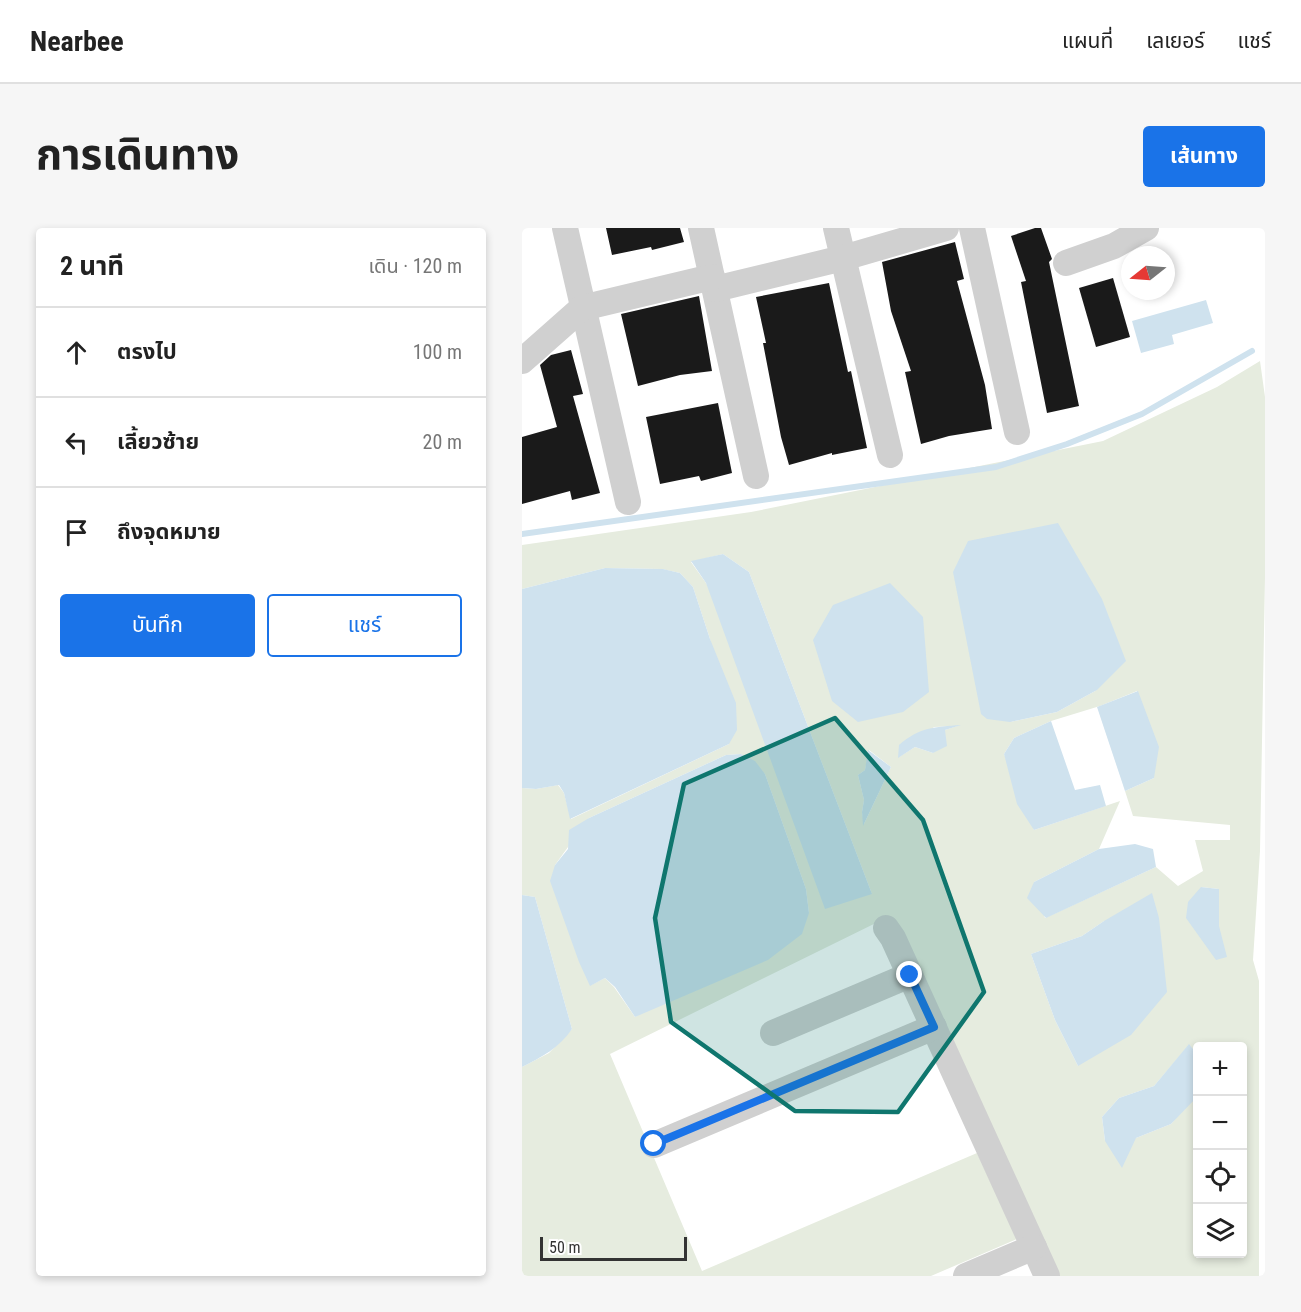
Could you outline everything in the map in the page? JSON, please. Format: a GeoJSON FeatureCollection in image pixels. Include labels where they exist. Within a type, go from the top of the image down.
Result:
{"type":"FeatureCollection","features":[{"type":"Feature","properties":{"kind":"street"},"geometry":{"type":"LineString","coordinates":[[565,228],[628,502]]}},
{"type":"Feature","properties":{"kind":"street"},"geometry":{"type":"LineString","coordinates":[[701,228],[756,476]]}},
{"type":"Feature","properties":{"kind":"street"},"geometry":{"type":"LineString","coordinates":[[836,228],[890,455]]}},
{"type":"Feature","properties":{"kind":"street"},"geometry":{"type":"LineString","coordinates":[[522,361],[582,308],[843,258],[946,228]]}},
{"type":"Feature","properties":{"kind":"street"},"geometry":{"type":"LineString","coordinates":[[972,228],[1017,432]]}},
{"type":"Feature","properties":{"kind":"street"},"geometry":{"type":"LineString","coordinates":[[1066,264],[1114,246],[1146,228]]}},
{"type":"Feature","properties":{"kind":"street"},"geometry":{"type":"LineString","coordinates":[[886,928],[893,938],[1047,1276]]}},
{"type":"Feature","properties":{"kind":"street"},"geometry":{"type":"LineString","coordinates":[[773,1033],[910,975]]}},
{"type":"Feature","properties":{"kind":"street"},"geometry":{"type":"LineString","coordinates":[[654,1144],[934,1027]]}},
{"type":"Feature","properties":{"kind":"street"},"geometry":{"type":"LineString","coordinates":[[966,1276],[1034,1247]]}},
{"type":"Feature","properties":{"kind":"highlighted area"},"geometry":{"type":"Polygon","coordinates":[[[835,718],[923,820],[984,992],[898,1112],[795,1111],[671,1022],[655,918],[684,784],[835,718]]]}},
{"type":"Feature","properties":{"kind":"shaded area"},"geometry":{"type":"Polygon","coordinates":[[[1260,361],[1265,397],[1265,577],[1260,851],[1253,960],[1259,981],[1259,1276],[1054,1276],[884,919],[610,1054],[702,1271],[977,1153],[1017,1239],[931,1276],[522,1276],[522,1067],[549,1053],[572,1029],[535,897],[522,895],[522,788],[536,789],[558,785],[564,793],[571,819],[729,744],[710,639],[693,587],[680,573],[662,569],[605,568],[522,589],[522,545],[751,512],[1103,441],[1217,387],[1260,361]],[[723,554],[691,562],[706,583],[872,894],[749,572],[723,554]],[[1097,690],[1010,722],[1057,712],[1097,690]],[[1137,691],[1100,706],[1051,721],[1014,738],[1004,754],[1034,830],[1120,801],[1099,849],[1034,882],[1045,918],[1156,867],[1178,886],[1203,871],[1195,840],[1230,840],[1230,825],[1133,816],[1125,791],[1154,778],[1137,691]],[[957,726],[934,727],[899,757],[915,747],[933,753],[945,730],[957,726]],[[869,750],[865,770],[858,775],[864,800],[862,812],[864,824],[891,767],[869,750]],[[741,754],[726,755],[589,818],[555,865],[591,985],[605,978],[635,1017],[809,913],[806,889],[765,774],[741,754]],[[1201,887],[1219,926],[1219,889],[1201,887]],[[1104,921],[1082,936],[1031,954],[1055,1020],[1078,1066],[1104,921]]]}},
{"type":"Feature","properties":{"kind":"water"},"geometry":{"type":"Polygon","coordinates":[[[1206,300],[1213,323],[1172,335],[1174,344],[1141,353],[1132,321],[1206,300]]]}},
{"type":"Feature","properties":{"kind":"water"},"geometry":{"type":"Polygon","coordinates":[[[1058,523],[1102,599],[1126,661],[1097,690],[1057,712],[1010,722],[987,719],[981,714],[953,572],[968,541],[1058,523]]]}},
{"type":"Feature","properties":{"kind":"water"},"geometry":{"type":"Polygon","coordinates":[[[723,554],[749,572],[872,894],[825,909],[706,583],[691,561],[723,554]]]}},
{"type":"Feature","properties":{"kind":"water"},"geometry":{"type":"Polygon","coordinates":[[[605,568],[663,569],[680,573],[693,587],[710,639],[736,703],[737,730],[729,744],[570,819],[564,793],[559,785],[536,789],[522,788],[522,589],[605,568]]]}},
{"type":"Feature","properties":{"kind":"water"},"geometry":{"type":"Polygon","coordinates":[[[890,583],[923,617],[929,692],[903,712],[858,722],[832,701],[813,640],[833,605],[890,583]]]}},
{"type":"Feature","properties":{"kind":"water"},"geometry":{"type":"Polygon","coordinates":[[[1138,691],[1159,747],[1154,778],[1125,791],[1097,707],[1138,691]]]}},
{"type":"Feature","properties":{"kind":"water"},"geometry":{"type":"Polygon","coordinates":[[[1051,721],[1075,790],[1100,785],[1106,806],[1034,830],[1017,804],[1004,754],[1014,738],[1051,721]]]}},
{"type":"Feature","properties":{"kind":"water"},"geometry":{"type":"Polygon","coordinates":[[[961,725],[945,730],[947,746],[933,753],[915,747],[898,758],[899,745],[921,731],[935,727],[961,725]]]}},
{"type":"Feature","properties":{"kind":"water"},"geometry":{"type":"Polygon","coordinates":[[[868,750],[891,767],[863,826],[864,800],[858,775],[865,770],[868,750]]]}},
{"type":"Feature","properties":{"kind":"water"},"geometry":{"type":"Polygon","coordinates":[[[741,754],[755,761],[765,774],[806,889],[809,913],[802,934],[768,960],[635,1017],[615,987],[605,978],[590,986],[550,881],[555,865],[568,849],[569,830],[589,818],[726,755],[741,754]]]}},
{"type":"Feature","properties":{"kind":"water"},"geometry":{"type":"Polygon","coordinates":[[[1135,844],[1153,849],[1156,867],[1046,918],[1027,898],[1034,882],[1099,849],[1135,844]]]}},
{"type":"Feature","properties":{"kind":"water"},"geometry":{"type":"Polygon","coordinates":[[[1201,887],[1219,889],[1219,926],[1227,957],[1216,960],[1186,918],[1188,902],[1201,887]]]}},
{"type":"Feature","properties":{"kind":"water"},"geometry":{"type":"Polygon","coordinates":[[[1152,893],[1159,918],[1167,992],[1131,1035],[1078,1066],[1055,1020],[1031,954],[1082,936],[1152,893]]]}},
{"type":"Feature","properties":{"kind":"water"},"geometry":{"type":"Polygon","coordinates":[[[522,895],[535,897],[572,1029],[556,1047],[522,1067],[522,895]]]}},
{"type":"Feature","properties":{"kind":"water"},"geometry":{"type":"Polygon","coordinates":[[[1189,1044],[1193,1049],[1193,1101],[1171,1124],[1136,1138],[1122,1168],[1105,1141],[1102,1117],[1119,1098],[1154,1086],[1189,1044]]]}},
{"type":"Feature","properties":{"kind":"building"},"geometry":{"type":"Polygon","coordinates":[[[606,228],[680,228],[684,242],[652,250],[651,247],[612,255],[606,228]]]}},
{"type":"Feature","properties":{"kind":"building"},"geometry":{"type":"Polygon","coordinates":[[[1041,228],[1052,259],[1049,262],[1079,406],[1047,413],[1021,282],[1026,281],[1011,236],[1041,228]]]}},
{"type":"Feature","properties":{"kind":"building"},"geometry":{"type":"Polygon","coordinates":[[[955,242],[964,279],[957,281],[985,385],[992,429],[949,436],[921,444],[905,372],[911,371],[891,311],[882,262],[955,242]]]}},
{"type":"Feature","properties":{"kind":"building"},"geometry":{"type":"Polygon","coordinates":[[[1113,278],[1130,337],[1096,347],[1079,288],[1113,278]]]}},
{"type":"Feature","properties":{"kind":"building"},"geometry":{"type":"Polygon","coordinates":[[[829,283],[867,448],[832,455],[832,453],[789,465],[781,437],[756,297],[829,283]]]}},
{"type":"Feature","properties":{"kind":"building"},"geometry":{"type":"Polygon","coordinates":[[[699,296],[712,371],[680,375],[638,386],[621,314],[699,296]]]}},
{"type":"Feature","properties":{"kind":"building"},"geometry":{"type":"Polygon","coordinates":[[[571,350],[583,394],[573,396],[600,493],[572,500],[570,491],[522,504],[522,437],[557,427],[540,365],[551,355],[571,350]]]}},
{"type":"Feature","properties":{"kind":"building"},"geometry":{"type":"Polygon","coordinates":[[[718,403],[732,473],[701,481],[699,476],[660,484],[646,417],[718,403]]]}},
{"type":"Feature","properties":{"kind":"waterway"},"geometry":{"type":"LineString","coordinates":[[522,534],[996,467],[1067,444],[1142,414],[1252,351]]}},
{"type":"Feature","properties":{"kind":"route"},"geometry":{"type":"LineString","coordinates":[[654,1144],[934,1027],[910,975]]}}]}
